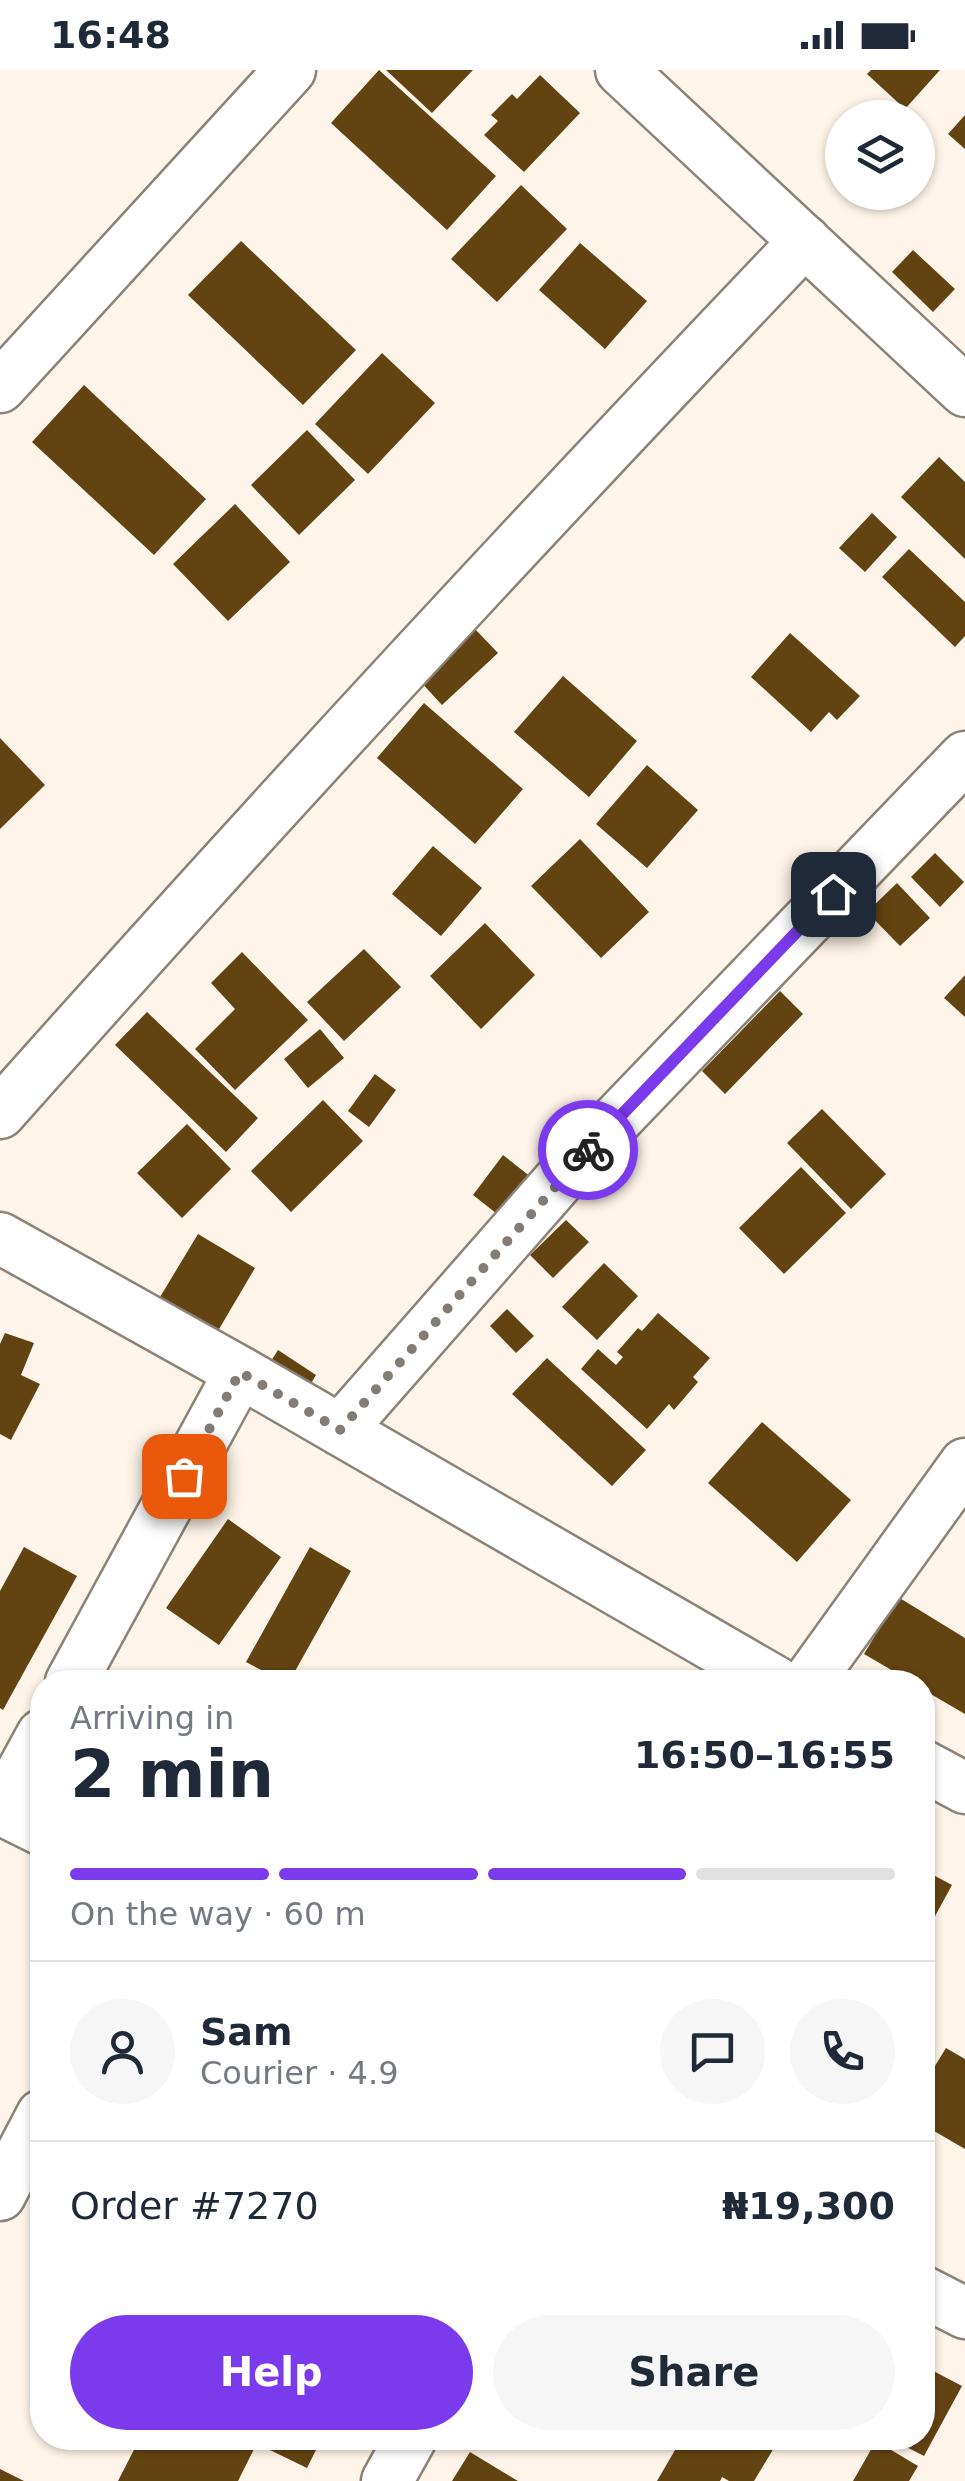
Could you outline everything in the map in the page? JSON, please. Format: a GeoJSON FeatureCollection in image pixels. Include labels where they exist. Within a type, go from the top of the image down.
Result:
{"type":"FeatureCollection","features":[{"type":"Feature","properties":{"kind":"street"},"geometry":{"type":"LineString","coordinates":[[0,387],[290,70]]}},
{"type":"Feature","properties":{"kind":"street"},"geometry":{"type":"LineString","coordinates":[[621,70],[965,392]]}},
{"type":"Feature","properties":{"kind":"street"},"geometry":{"type":"LineString","coordinates":[[0,1113],[239,844],[479,584],[805,241]]}},
{"type":"Feature","properties":{"kind":"street"},"geometry":{"type":"LineString","coordinates":[[340,1430],[569,1169],[965,757]]}},
{"type":"Feature","properties":{"kind":"street"},"geometry":{"type":"LineString","coordinates":[[0,1238],[755,1670]]}},
{"type":"Feature","properties":{"kind":"street"},"geometry":{"type":"LineString","coordinates":[[78,1670],[240,1372]]}},
{"type":"Feature","properties":{"kind":"street"},"geometry":{"type":"LineString","coordinates":[[817,1670],[965,1464]]}},
{"type":"Feature","properties":{"kind":"street"},"geometry":{"type":"LineString","coordinates":[[15,1817],[30,1771]]}},
{"type":"Feature","properties":{"kind":"street"},"geometry":{"type":"LineString","coordinates":[[935,1772],[965,1788]]}},
{"type":"Feature","properties":{"kind":"street"},"geometry":{"type":"LineString","coordinates":[[0,2195],[30,2138]]}},
{"type":"Feature","properties":{"kind":"street"},"geometry":{"type":"LineString","coordinates":[[935,2298],[965,2313]]}},
{"type":"Feature","properties":{"kind":"street"},"geometry":{"type":"LineString","coordinates":[[388,2481],[405,2450]]}},
{"type":"Feature","properties":{"kind":"building"},"geometry":{"type":"Polygon","coordinates":[[[379,70],[496,176],[447,230],[331,123],[379,70]]]}},
{"type":"Feature","properties":{"kind":"building"},"geometry":{"type":"Polygon","coordinates":[[[386,70],[473,70],[432,113],[386,70]]]}},
{"type":"Feature","properties":{"kind":"building"},"geometry":{"type":"Polygon","coordinates":[[[871,70],[940,70],[913,100],[895,100],[867,74],[871,70]]]}},
{"type":"Feature","properties":{"kind":"building"},"geometry":{"type":"Polygon","coordinates":[[[540,75],[580,113],[524,172],[484,135],[498,121],[491,115],[512,94],[517,99],[540,75]]]}},
{"type":"Feature","properties":{"kind":"building"},"geometry":{"type":"Polygon","coordinates":[[[965,115],[965,149],[948,134],[965,115]]]}},
{"type":"Feature","properties":{"kind":"building"},"geometry":{"type":"Polygon","coordinates":[[[521,185],[567,229],[497,302],[451,259],[521,185]]]}},
{"type":"Feature","properties":{"kind":"building"},"geometry":{"type":"Polygon","coordinates":[[[241,241],[356,350],[303,405],[188,295],[241,241]]]}},
{"type":"Feature","properties":{"kind":"building"},"geometry":{"type":"Polygon","coordinates":[[[580,243],[647,301],[605,349],[539,290],[580,243]]]}},
{"type":"Feature","properties":{"kind":"building"},"geometry":{"type":"Polygon","coordinates":[[[913,250],[955,289],[933,312],[892,272],[913,250]]]}},
{"type":"Feature","properties":{"kind":"building"},"geometry":{"type":"Polygon","coordinates":[[[382,353],[435,403],[368,474],[315,424],[382,353]]]}},
{"type":"Feature","properties":{"kind":"building"},"geometry":{"type":"Polygon","coordinates":[[[84,385],[206,499],[154,555],[32,442],[84,385]]]}},
{"type":"Feature","properties":{"kind":"building"},"geometry":{"type":"Polygon","coordinates":[[[307,430],[355,480],[299,535],[251,485],[307,430]]]}},
{"type":"Feature","properties":{"kind":"building"},"geometry":{"type":"Polygon","coordinates":[[[939,457],[965,482],[965,559],[901,497],[939,457]]]}},
{"type":"Feature","properties":{"kind":"building"},"geometry":{"type":"Polygon","coordinates":[[[235,504],[290,562],[228,621],[173,564],[235,504]]]}},
{"type":"Feature","properties":{"kind":"building"},"geometry":{"type":"Polygon","coordinates":[[[872,513],[897,537],[865,572],[839,548],[872,513]]]}},
{"type":"Feature","properties":{"kind":"building"},"geometry":{"type":"Polygon","coordinates":[[[909,549],[965,602],[965,636],[955,647],[882,577],[909,549]]]}},
{"type":"Feature","properties":{"kind":"building"},"geometry":{"type":"Polygon","coordinates":[[[474,628],[498,653],[442,705],[419,680],[474,628]]]}},
{"type":"Feature","properties":{"kind":"building"},"geometry":{"type":"Polygon","coordinates":[[[790,633],[860,696],[837,720],[829,712],[811,732],[751,677],[790,633]]]}},
{"type":"Feature","properties":{"kind":"building"},"geometry":{"type":"Polygon","coordinates":[[[563,676],[637,741],[589,797],[514,732],[563,676]]]}},
{"type":"Feature","properties":{"kind":"building"},"geometry":{"type":"Polygon","coordinates":[[[424,703],[523,789],[475,844],[377,758],[424,703]]]}},
{"type":"Feature","properties":{"kind":"building"},"geometry":{"type":"Polygon","coordinates":[[[0,738],[45,785],[0,829],[0,738]]]}},
{"type":"Feature","properties":{"kind":"building"},"geometry":{"type":"Polygon","coordinates":[[[647,765],[698,810],[647,868],[596,824],[647,765]]]}},
{"type":"Feature","properties":{"kind":"building"},"geometry":{"type":"Polygon","coordinates":[[[580,839],[649,912],[601,958],[531,886],[580,839]]]}},
{"type":"Feature","properties":{"kind":"building"},"geometry":{"type":"Polygon","coordinates":[[[433,846],[482,888],[441,936],[392,894],[433,846]]]}},
{"type":"Feature","properties":{"kind":"building"},"geometry":{"type":"Polygon","coordinates":[[[935,853],[964,882],[940,907],[911,877],[935,853]]]}},
{"type":"Feature","properties":{"kind":"building"},"geometry":{"type":"Polygon","coordinates":[[[897,883],[930,918],[900,946],[867,912],[897,883]]]}},
{"type":"Feature","properties":{"kind":"building"},"geometry":{"type":"Polygon","coordinates":[[[485,923],[535,975],[481,1029],[430,976],[485,923]]]}},
{"type":"Feature","properties":{"kind":"building"},"geometry":{"type":"Polygon","coordinates":[[[364,949],[401,987],[344,1041],[307,1002],[364,949]]]}},
{"type":"Feature","properties":{"kind":"building"},"geometry":{"type":"Polygon","coordinates":[[[242,952],[308,1020],[235,1090],[195,1049],[235,1009],[211,983],[242,952]]]}},
{"type":"Feature","properties":{"kind":"building"},"geometry":{"type":"Polygon","coordinates":[[[965,975],[965,1017],[944,998],[965,975]]]}},
{"type":"Feature","properties":{"kind":"building"},"geometry":{"type":"Polygon","coordinates":[[[780,991],[803,1014],[725,1094],[702,1071],[780,991]]]}},
{"type":"Feature","properties":{"kind":"building"},"geometry":{"type":"Polygon","coordinates":[[[147,1012],[258,1118],[226,1152],[115,1045],[147,1012]]]}},
{"type":"Feature","properties":{"kind":"building"},"geometry":{"type":"Polygon","coordinates":[[[320,1029],[344,1058],[308,1088],[284,1059],[320,1029]]]}},
{"type":"Feature","properties":{"kind":"building"},"geometry":{"type":"Polygon","coordinates":[[[375,1074],[396,1090],[369,1127],[348,1111],[375,1074]]]}},
{"type":"Feature","properties":{"kind":"building"},"geometry":{"type":"Polygon","coordinates":[[[323,1100],[363,1141],[291,1212],[251,1171],[323,1100]]]}},
{"type":"Feature","properties":{"kind":"building"},"geometry":{"type":"Polygon","coordinates":[[[822,1109],[886,1174],[851,1209],[787,1143],[822,1109]]]}},
{"type":"Feature","properties":{"kind":"building"},"geometry":{"type":"Polygon","coordinates":[[[187,1124],[231,1169],[182,1218],[137,1173],[187,1124]]]}},
{"type":"Feature","properties":{"kind":"building"},"geometry":{"type":"Polygon","coordinates":[[[503,1155],[536,1181],[506,1221],[473,1195],[503,1155]]]}},
{"type":"Feature","properties":{"kind":"building"},"geometry":{"type":"Polygon","coordinates":[[[801,1167],[846,1213],[784,1274],[739,1228],[801,1167]]]}},
{"type":"Feature","properties":{"kind":"building"},"geometry":{"type":"Polygon","coordinates":[[[566,1220],[589,1242],[553,1278],[530,1255],[566,1220]]]}},
{"type":"Feature","properties":{"kind":"building"},"geometry":{"type":"Polygon","coordinates":[[[198,1234],[255,1268],[212,1341],[154,1307],[198,1234]]]}},
{"type":"Feature","properties":{"kind":"building"},"geometry":{"type":"Polygon","coordinates":[[[604,1263],[638,1296],[597,1340],[562,1307],[604,1263]]]}},
{"type":"Feature","properties":{"kind":"building"},"geometry":{"type":"Polygon","coordinates":[[[507,1309],[534,1336],[516,1353],[490,1326],[507,1309]]]}},
{"type":"Feature","properties":{"kind":"building"},"geometry":{"type":"Polygon","coordinates":[[[658,1313],[710,1358],[693,1377],[698,1382],[674,1410],[669,1404],[647,1429],[581,1369],[598,1349],[616,1365],[623,1357],[617,1352],[658,1313]]]}},
{"type":"Feature","properties":{"kind":"building"},"geometry":{"type":"Polygon","coordinates":[[[5,1333],[34,1343],[21,1375],[40,1384],[11,1440],[0,1434],[0,1344],[5,1333]]]}},
{"type":"Feature","properties":{"kind":"building"},"geometry":{"type":"Polygon","coordinates":[[[278,1350],[316,1375],[303,1397],[264,1372],[278,1350]]]}},
{"type":"Feature","properties":{"kind":"building"},"geometry":{"type":"Polygon","coordinates":[[[547,1358],[646,1450],[612,1486],[512,1394],[547,1358]]]}},
{"type":"Feature","properties":{"kind":"building"},"geometry":{"type":"Polygon","coordinates":[[[762,1422],[851,1500],[797,1562],[708,1483],[762,1422]]]}},
{"type":"Feature","properties":{"kind":"building"},"geometry":{"type":"Polygon","coordinates":[[[228,1519],[281,1557],[219,1645],[166,1608],[228,1519]]]}},
{"type":"Feature","properties":{"kind":"building"},"geometry":{"type":"Polygon","coordinates":[[[24,1547],[77,1576],[3,1710],[0,1591],[24,1547]]]}},
{"type":"Feature","properties":{"kind":"building"},"geometry":{"type":"Polygon","coordinates":[[[310,1547],[351,1571],[296,1670],[261,1670],[246,1662],[310,1547]]]}},
{"type":"Feature","properties":{"kind":"building"},"geometry":{"type":"Polygon","coordinates":[[[898,1597],[965,1638],[965,1714],[935,1697],[935,1670],[891,1670],[864,1654],[898,1597]]]}},
{"type":"Feature","properties":{"kind":"building"},"geometry":{"type":"Polygon","coordinates":[[[935,1876],[952,1885],[935,1916],[935,1876]]]}},
{"type":"Feature","properties":{"kind":"building"},"geometry":{"type":"Polygon","coordinates":[[[946,2048],[965,2059],[965,2149],[935,2132],[935,2066],[946,2048]]]}},
{"type":"Feature","properties":{"kind":"building"},"geometry":{"type":"Polygon","coordinates":[[[935,2372],[962,2386],[935,2436],[935,2372]]]}},
{"type":"Feature","properties":{"kind":"building"},"geometry":{"type":"Polygon","coordinates":[[[134,2450],[254,2450],[238,2481],[118,2481],[134,2450]]]}},
{"type":"Feature","properties":{"kind":"building"},"geometry":{"type":"Polygon","coordinates":[[[270,2450],[316,2450],[307,2468],[270,2450]]]}},
{"type":"Feature","properties":{"kind":"building"},"geometry":{"type":"Polygon","coordinates":[[[675,2450],[773,2450],[754,2481],[729,2481],[722,2477],[720,2481],[657,2481],[675,2450]]]}},
{"type":"Feature","properties":{"kind":"building"},"geometry":{"type":"Polygon","coordinates":[[[871,2450],[891,2450],[918,2466],[909,2481],[853,2481],[871,2450]]]}},
{"type":"Feature","properties":{"kind":"building"},"geometry":{"type":"Polygon","coordinates":[[[470,2452],[518,2481],[452,2481],[470,2452]]]}},
{"type":"Feature","properties":{"kind":"building"},"geometry":{"type":"Polygon","coordinates":[[[0,2469],[24,2481],[0,2481],[0,2469]]]}},
{"type":"Feature","properties":{"kind":"way so far"},"geometry":{"type":"LineString","coordinates":[[184,1476],[240,1372],[340,1430],[588,1150]]}},
{"type":"Feature","properties":{"kind":"route"},"geometry":{"type":"LineString","coordinates":[[588,1150],[833,894]]}}]}
